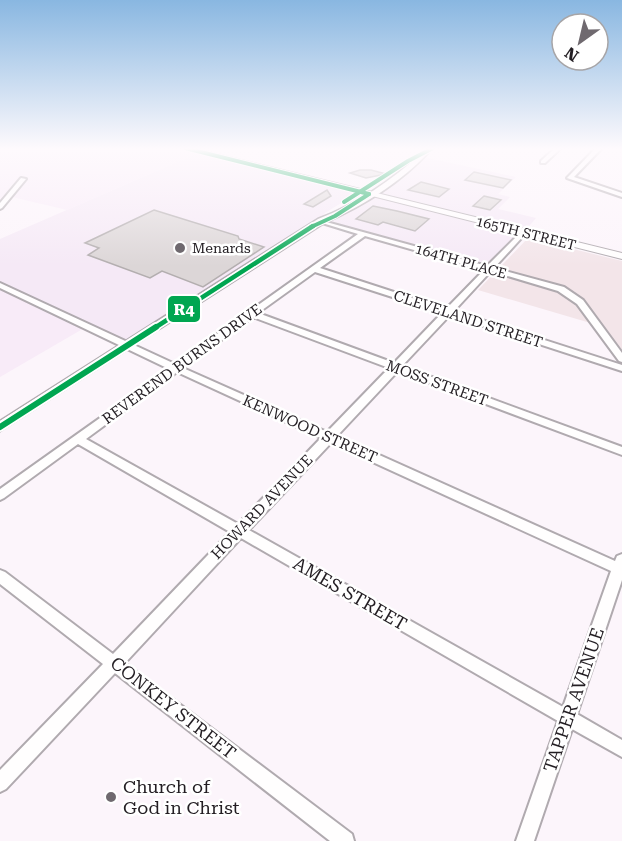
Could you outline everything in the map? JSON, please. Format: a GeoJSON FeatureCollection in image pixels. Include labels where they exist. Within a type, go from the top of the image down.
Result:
{"type":"FeatureCollection","features":[{"type":"Feature","properties":{"kind":"main road","name":"165TH STREET"},"geometry":{"type":"LineString","coordinates":[[342,187],[622,256]]}},
{"type":"Feature","properties":{"kind":"street"},"geometry":{"type":"LineString","coordinates":[[0,207],[16,187]]}},
{"type":"Feature","properties":{"kind":"street"},"geometry":{"type":"LineString","coordinates":[[0,427],[321,221],[335,216],[375,187]]}},
{"type":"Feature","properties":{"kind":"street"},"geometry":{"type":"LineString","coordinates":[[598,187],[622,195]]}},
{"type":"Feature","properties":{"kind":"street","name":"164TH PLACE"},"geometry":{"type":"LineString","coordinates":[[321,221],[561,289],[580,302],[622,359]]}},
{"type":"Feature","properties":{"kind":"street","name":"HOWARD AVENUE"},"geometry":{"type":"LineString","coordinates":[[0,783],[524,232]]}},
{"type":"Feature","properties":{"kind":"street","name":"REVEREND BURNS DRIVE"},"geometry":{"type":"LineString","coordinates":[[0,495],[364,233]]}},
{"type":"Feature","properties":{"kind":"street","name":"CLEVELAND STREET"},"geometry":{"type":"LineString","coordinates":[[314,269],[622,368]]}},
{"type":"Feature","properties":{"kind":"street","name":"KENWOOD STREET"},"geometry":{"type":"LineString","coordinates":[[0,285],[329,437],[621,566]]}},
{"type":"Feature","properties":{"kind":"street","name":"MOSS STREET"},"geometry":{"type":"LineString","coordinates":[[253,314],[622,451]]}},
{"type":"Feature","properties":{"kind":"street","name":"AMES STREET"},"geometry":{"type":"LineString","coordinates":[[78,439],[622,750]]}},
{"type":"Feature","properties":{"kind":"street","name":"TAPPER AVENUE"},"geometry":{"type":"LineString","coordinates":[[525,841],[621,566]]}},
{"type":"Feature","properties":{"kind":"street","name":"CONKEY STREET"},"geometry":{"type":"LineString","coordinates":[[0,576],[345,841]]}},
{"type":"Feature","properties":{"kind":"shaded area"},"geometry":{"type":"Polygon","coordinates":[[[0,187],[119,187],[67,210],[8,196],[0,205],[0,187]]]}},
{"type":"Feature","properties":{"kind":"shaded area"},"geometry":{"type":"Polygon","coordinates":[[[119,187],[340,187],[359,192],[325,213],[319,221],[127,344],[0,283],[0,239],[119,187]]]}},
{"type":"Feature","properties":{"kind":"shaded area"},"geometry":{"type":"Polygon","coordinates":[[[381,187],[505,187],[498,194],[510,197],[498,209],[536,218],[525,231],[372,194],[381,187]]]}},
{"type":"Feature","properties":{"kind":"shaded area"},"geometry":{"type":"Polygon","coordinates":[[[370,195],[522,232],[488,267],[324,221],[370,195]]]}},
{"type":"Feature","properties":{"kind":"shaded area"},"geometry":{"type":"Polygon","coordinates":[[[528,238],[622,261],[622,353],[604,327],[478,290],[528,238]]]}},
{"type":"Feature","properties":{"kind":"shaded area"},"geometry":{"type":"Polygon","coordinates":[[[0,286],[86,327],[0,377],[0,286]]]}},
{"type":"Feature","properties":{"kind":"building"},"geometry":{"type":"Polygon","coordinates":[[[412,187],[449,189],[439,197],[408,190],[412,187]]]}},
{"type":"Feature","properties":{"kind":"building"},"geometry":{"type":"Polygon","coordinates":[[[327,190],[331,196],[313,207],[304,204],[327,190]]]}},
{"type":"Feature","properties":{"kind":"building"},"geometry":{"type":"Polygon","coordinates":[[[484,196],[501,200],[490,210],[473,206],[484,196]]]}},
{"type":"Feature","properties":{"kind":"building"},"geometry":{"type":"Polygon","coordinates":[[[373,206],[429,219],[415,231],[383,222],[378,225],[356,219],[373,206]]]}},
{"type":"Feature","properties":{"kind":"building","name":"Menards"},"geometry":{"type":"Polygon","coordinates":[[[154,210],[238,236],[239,239],[264,247],[203,287],[162,271],[150,278],[88,255],[99,248],[85,243],[154,210]]]}},
{"type":"Feature","properties":{"kind":"transit line","name":"R4"},"geometry":{"type":"LineString","coordinates":[[342,187],[369,194]]}},
{"type":"Feature","properties":{"kind":"transit line","name":"R4"},"geometry":{"type":"LineString","coordinates":[[344,202],[367,187]]}},
{"type":"Feature","properties":{"kind":"transit line","name":"R4"},"geometry":{"type":"LineString","coordinates":[[0,427],[321,221],[335,216],[369,194]]}},
{"type":"Feature","properties":{"kind":"place","name":"Menards"},"geometry":{"type":"Point","coordinates":[180,248]}},
{"type":"Feature","properties":{"kind":"place","name":"Church of God in Christ"},"geometry":{"type":"Point","coordinates":[111,797]}}]}
